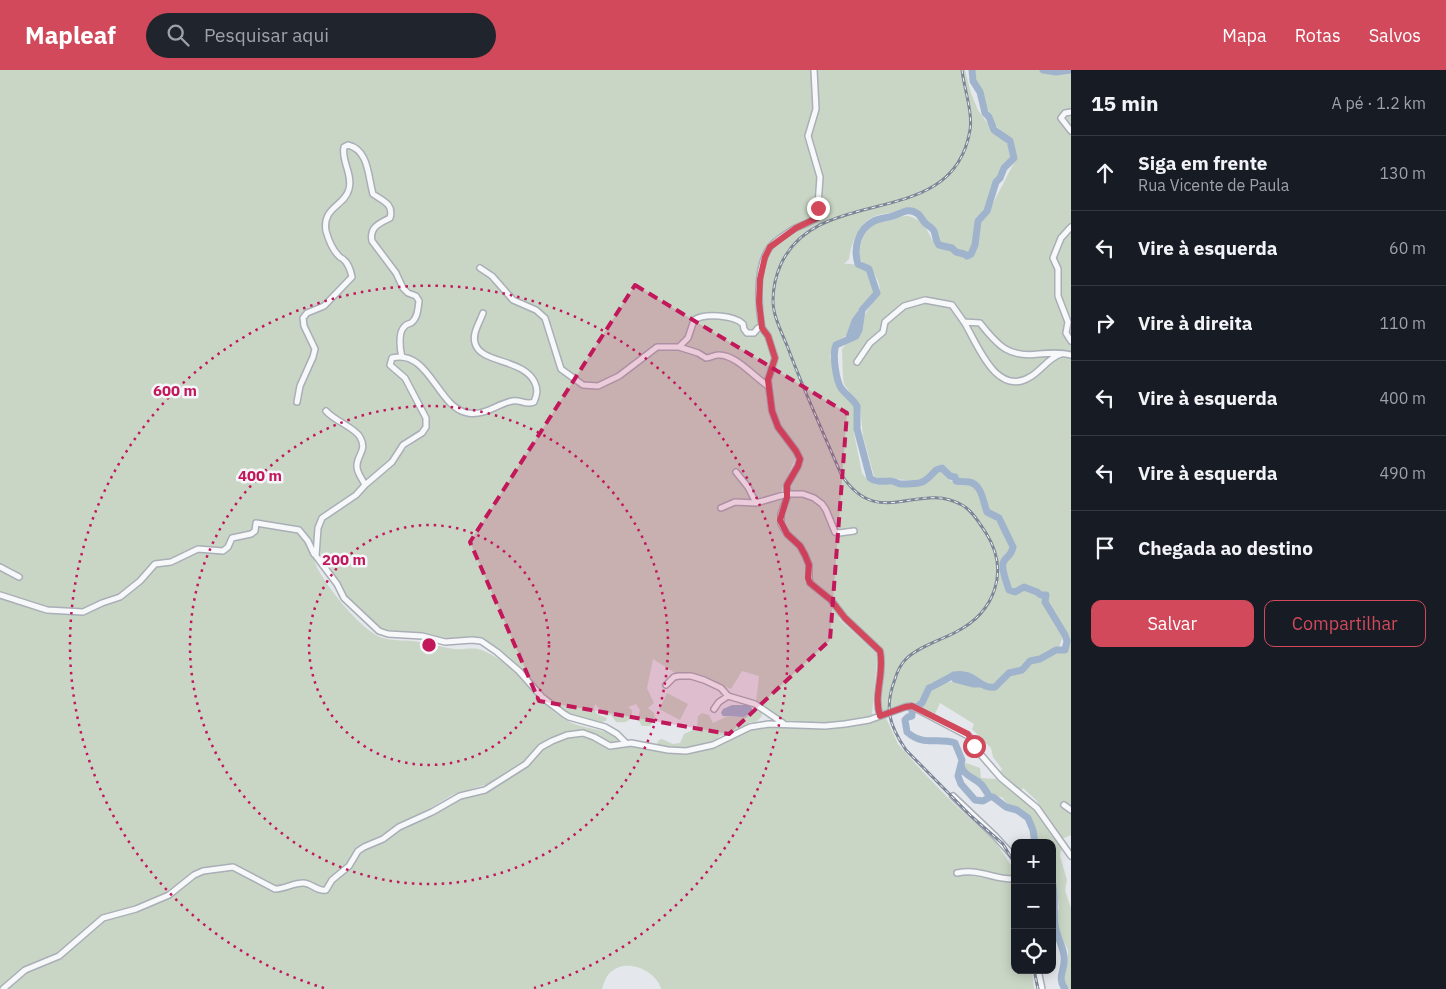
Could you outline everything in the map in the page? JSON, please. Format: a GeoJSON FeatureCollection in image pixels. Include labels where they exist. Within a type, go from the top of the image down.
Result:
{"type":"FeatureCollection","features":[{"type":"Feature","properties":{"kind":"street"},"geometry":{"type":"LineString","coordinates":[[814,70],[816,109],[808,136],[820,176],[819,215],[815,220],[789,232],[768,250],[762,270],[759,312],[762,328],[768,336],[775,358],[768,386],[774,419],[800,459],[787,485],[787,494],[781,514],[781,524],[787,534],[800,546],[805,555],[809,565],[808,578],[810,583],[831,600],[845,618],[880,651],[878,701],[880,716]]}},
{"type":"Feature","properties":{"kind":"street"},"geometry":{"type":"LineString","coordinates":[[1071,112],[1065,113],[1061,118],[1071,131]]}},
{"type":"Feature","properties":{"kind":"street"},"geometry":{"type":"LineString","coordinates":[[297,402],[300,386],[315,349],[304,326],[303,318],[307,313],[324,306],[352,277],[346,262],[337,255],[329,239],[326,222],[332,209],[346,196],[349,188],[349,176],[342,155],[344,147],[348,145],[355,147],[362,155],[370,175],[373,194],[386,202],[391,211],[390,218],[380,222],[374,229],[371,235],[372,241],[396,273],[403,288],[416,296],[418,301],[415,318],[412,322],[405,325],[402,331],[399,346],[402,357]]}},
{"type":"Feature","properties":{"kind":"street"},"geometry":{"type":"LineString","coordinates":[[1071,227],[1061,238],[1053,258],[1058,270],[1058,296],[1068,322],[1066,333],[1071,341]]}},
{"type":"Feature","properties":{"kind":"street"},"geometry":{"type":"LineString","coordinates":[[480,268],[492,276],[513,300],[536,310],[545,318],[561,369],[583,385],[602,385],[619,376],[657,347],[679,347],[698,353],[706,358],[721,355],[736,360],[753,376],[768,386]]}},
{"type":"Feature","properties":{"kind":"street"},"geometry":{"type":"LineString","coordinates":[[858,362],[870,343],[883,332],[885,322],[898,310],[911,303],[926,300],[950,304],[955,308],[974,338],[985,362],[1007,380],[1020,381],[1029,378],[1053,358],[1068,354]]}},
{"type":"Feature","properties":{"kind":"street"},"geometry":{"type":"LineString","coordinates":[[316,556],[320,520],[328,512],[350,500],[392,462],[403,445],[422,433],[426,427],[426,418],[405,378],[390,365],[392,358],[402,357],[425,369],[436,387],[456,407],[467,413],[490,410],[512,401],[532,403],[537,391],[530,376],[518,367],[481,352],[475,344],[475,333],[483,313]]}},
{"type":"Feature","properties":{"kind":"street"},"geometry":{"type":"LineString","coordinates":[[679,347],[688,338],[694,320],[700,316],[719,316],[739,320],[748,332],[754,333],[758,328],[762,328]]}},
{"type":"Feature","properties":{"kind":"street"},"geometry":{"type":"LineString","coordinates":[[964,322],[980,323],[992,339],[1013,353],[1027,356],[1068,354]]}},
{"type":"Feature","properties":{"kind":"street"},"geometry":{"type":"LineString","coordinates":[[326,411],[332,418],[356,432],[362,441],[363,451],[357,468],[365,485]]}},
{"type":"Feature","properties":{"kind":"street"},"geometry":{"type":"LineString","coordinates":[[736,472],[748,486],[756,504]]}},
{"type":"Feature","properties":{"kind":"street"},"geometry":{"type":"LineString","coordinates":[[721,508],[735,502],[756,504],[787,494],[803,494],[814,498],[822,504],[835,532],[854,531]]}},
{"type":"Feature","properties":{"kind":"street"},"geometry":{"type":"LineString","coordinates":[[0,594],[47,610],[86,611],[102,602],[111,601],[124,594],[140,581],[154,564],[171,562],[198,548],[227,550],[232,538],[255,531],[256,523],[299,530],[344,598],[375,629],[383,633],[422,636],[445,642],[481,641],[519,671],[542,697],[564,714],[605,727],[617,734],[626,744]]}},
{"type":"Feature","properties":{"kind":"street"},"geometry":{"type":"LineString","coordinates":[[0,567],[19,576]]}},
{"type":"Feature","properties":{"kind":"street"},"geometry":{"type":"LineString","coordinates":[[666,685],[674,677],[691,676],[717,685],[728,696],[755,704],[780,722],[786,724]]}},
{"type":"Feature","properties":{"kind":"street"},"geometry":{"type":"LineString","coordinates":[[714,709],[719,702],[728,696]]}},
{"type":"Feature","properties":{"kind":"street"},"geometry":{"type":"LineString","coordinates":[[3,989],[25,970],[59,956],[103,918],[136,909],[169,895],[194,875],[203,871],[233,867],[246,872],[271,888],[279,889],[303,883],[323,891],[328,888],[334,877],[349,866],[358,851],[383,839],[399,827],[426,815],[460,796],[485,790],[526,764],[538,750],[552,741],[578,733],[594,737],[610,746],[637,743],[668,750],[686,751],[713,745],[750,727],[769,724],[834,726],[857,722],[912,706],[968,734],[975,748],[1001,778],[1037,808],[1071,856]]}},
{"type":"Feature","properties":{"kind":"street"},"geometry":{"type":"LineString","coordinates":[[953,796],[1011,853]]}},
{"type":"Feature","properties":{"kind":"street"},"geometry":{"type":"LineString","coordinates":[[1064,806],[1071,810]]}},
{"type":"Feature","properties":{"kind":"street"},"geometry":{"type":"LineString","coordinates":[[957,873],[979,871],[1004,880],[1011,879]]}},
{"type":"Feature","properties":{"kind":"street"},"geometry":{"type":"LineString","coordinates":[[1039,974],[1042,989]]}},
{"type":"Feature","properties":{"kind":"highlighted area"},"geometry":{"type":"Polygon","coordinates":[[[635,285],[847,413],[830,640],[729,734],[539,701],[470,542],[635,285]]]}},
{"type":"Feature","properties":{"kind":"green space"},"geometry":{"type":"Polygon","coordinates":[[[0,70],[965,70],[978,110],[990,127],[1007,142],[1011,157],[993,184],[985,208],[975,220],[974,244],[968,254],[958,252],[950,245],[942,244],[937,239],[935,229],[925,221],[920,213],[912,209],[900,209],[893,213],[874,216],[868,220],[858,231],[849,259],[844,264],[856,265],[866,271],[873,280],[875,292],[860,307],[847,335],[833,344],[830,357],[840,389],[850,398],[854,405],[854,433],[862,473],[865,477],[876,485],[888,483],[898,487],[918,486],[928,482],[936,473],[942,472],[950,480],[973,486],[979,493],[984,511],[996,520],[1009,546],[1010,553],[1000,564],[1005,587],[1011,593],[1024,590],[1042,597],[1045,607],[1062,632],[1059,647],[1042,656],[1028,660],[1020,667],[1010,670],[991,686],[986,686],[970,674],[956,673],[949,675],[928,685],[916,706],[906,704],[881,714],[881,648],[813,584],[808,555],[783,522],[790,483],[802,464],[800,453],[796,457],[782,489],[782,500],[777,518],[784,534],[794,543],[807,567],[805,578],[807,584],[828,601],[840,620],[876,653],[872,715],[827,724],[800,724],[782,721],[756,703],[759,676],[742,671],[731,689],[690,673],[675,673],[653,659],[647,688],[654,703],[648,708],[654,713],[655,717],[650,726],[642,726],[640,724],[638,718],[640,710],[636,704],[628,707],[632,710],[632,714],[630,719],[625,722],[616,722],[611,715],[606,716],[595,704],[594,709],[597,714],[607,718],[606,721],[600,724],[571,715],[549,700],[486,641],[481,639],[443,640],[381,631],[347,598],[321,557],[321,529],[327,517],[394,464],[404,450],[423,437],[429,428],[429,418],[409,380],[405,373],[393,365],[393,360],[403,361],[421,371],[430,378],[458,412],[466,415],[474,416],[520,404],[517,399],[483,411],[467,411],[449,399],[437,385],[428,370],[418,361],[403,355],[393,356],[389,359],[388,364],[403,378],[425,421],[424,428],[352,496],[320,516],[315,530],[313,551],[318,569],[343,605],[374,634],[391,640],[413,641],[454,649],[473,648],[484,651],[507,665],[553,711],[564,719],[571,723],[610,734],[623,743],[612,745],[579,731],[559,736],[542,744],[525,760],[491,783],[452,795],[362,846],[356,850],[345,866],[329,880],[324,889],[311,883],[273,886],[235,865],[204,868],[193,873],[177,887],[158,897],[133,908],[99,917],[59,953],[12,979],[0,988],[0,70]]]}},
{"type":"Feature","properties":{"kind":"green space"},"geometry":{"type":"Polygon","coordinates":[[[975,70],[1038,70],[1056,74],[1071,73],[1071,835],[1062,839],[1036,800],[1023,788],[1019,793],[999,773],[1002,769],[993,757],[991,748],[972,729],[974,724],[940,703],[935,714],[921,707],[930,691],[948,682],[959,681],[996,689],[1009,675],[1023,671],[1031,663],[1041,661],[1053,654],[1067,650],[1066,636],[1049,609],[1047,594],[1024,586],[1014,590],[1010,588],[1005,564],[1012,556],[1015,547],[1001,518],[989,512],[979,485],[969,479],[958,478],[942,466],[934,468],[920,481],[874,476],[863,436],[860,408],[844,384],[843,378],[842,349],[846,344],[859,337],[865,314],[880,290],[878,280],[872,270],[858,256],[861,242],[872,225],[903,216],[911,217],[924,225],[937,245],[962,257],[971,258],[978,245],[980,223],[990,209],[1015,161],[1016,156],[1012,141],[996,126],[987,108],[982,91],[977,84],[975,70]]]}},
{"type":"Feature","properties":{"kind":"green space"},"geometry":{"type":"Polygon","coordinates":[[[667,693],[688,704],[680,720],[659,709],[667,693]]]}},
{"type":"Feature","properties":{"kind":"green space"},"geometry":{"type":"Polygon","coordinates":[[[752,710],[761,712],[762,716],[756,722],[750,722],[737,732],[720,736],[714,742],[689,750],[656,745],[662,739],[673,744],[680,743],[684,734],[697,728],[698,716],[702,713],[709,715],[713,723],[726,717],[744,717],[752,710]]]}},
{"type":"Feature","properties":{"kind":"green space"},"geometry":{"type":"Polygon","coordinates":[[[886,718],[898,744],[953,803],[994,840],[1011,865],[1011,974],[1032,974],[1034,989],[661,989],[654,977],[648,972],[641,968],[625,966],[618,967],[610,973],[602,989],[5,989],[22,974],[54,960],[101,920],[170,895],[194,876],[201,873],[234,869],[274,891],[307,885],[329,892],[338,877],[352,867],[360,853],[364,850],[428,817],[456,800],[492,790],[528,766],[539,752],[548,745],[571,737],[581,735],[612,748],[631,745],[684,753],[699,750],[751,729],[765,726],[841,727],[886,718]]]}},
{"type":"Feature","properties":{"kind":"green space"},"geometry":{"type":"Polygon","coordinates":[[[966,763],[980,768],[981,778],[996,779],[1033,807],[1062,847],[1060,856],[1067,880],[1065,890],[1071,908],[1071,989],[1066,988],[1064,977],[1068,950],[1057,928],[1056,917],[1059,908],[1056,882],[1056,839],[1036,839],[1031,820],[1023,812],[1008,805],[1002,797],[990,796],[981,783],[965,771],[963,765],[966,763]]]}},
{"type":"Feature","properties":{"kind":"water"},"geometry":{"type":"Polygon","coordinates":[[[732,705],[748,705],[752,708],[752,711],[744,717],[723,716],[721,713],[723,709],[732,705]]]}},
{"type":"Feature","properties":{"kind":"waterway"},"geometry":{"type":"LineString","coordinates":[[972,70],[973,81],[980,92],[985,113],[989,117],[994,130],[1010,141],[1014,158],[1004,168],[996,182],[987,211],[978,221],[975,245],[971,254],[967,256],[956,252],[952,248],[939,245],[933,230],[919,215],[912,211],[879,219],[869,224],[858,240],[856,252],[858,264],[869,269],[877,293],[862,310],[859,330],[856,336],[836,345],[835,367],[841,388],[857,406],[857,429],[870,478],[872,480],[890,481],[900,484],[917,484],[928,479],[936,470],[942,468],[950,476],[955,477],[956,481],[969,482],[977,486],[987,512],[999,518],[1013,547],[1003,563],[1004,575],[1009,590],[1015,592],[1024,587],[1041,595],[1046,595],[1045,602],[1065,635],[1067,641],[1065,650],[1056,650],[1040,659],[1030,661],[1022,670],[1009,673],[995,687],[985,686],[961,674],[954,675],[929,688],[922,703],[912,710],[912,716],[905,720],[907,732],[913,737],[955,743],[962,760],[958,776],[961,784],[975,800],[983,801],[993,797],[1006,807],[1017,810],[1028,818],[1034,839]]}},
{"type":"Feature","properties":{"kind":"waterway"},"geometry":{"type":"LineString","coordinates":[[1043,70],[1056,72],[1070,70]]}},
{"type":"Feature","properties":{"kind":"waterway"},"geometry":{"type":"LineString","coordinates":[[849,338],[855,321],[860,314]]}},
{"type":"Feature","properties":{"kind":"waterway"},"geometry":{"type":"LineString","coordinates":[[955,679],[981,684]]}},
{"type":"Feature","properties":{"kind":"waterway"},"geometry":{"type":"LineString","coordinates":[[961,765],[965,773],[981,784],[990,797]]}},
{"type":"Feature","properties":{"kind":"waterway"},"geometry":{"type":"LineString","coordinates":[[1053,884],[1055,926],[1064,956],[1061,980],[1065,989]]}},
{"type":"Feature","properties":{"kind":"railway"},"geometry":{"type":"LineString","coordinates":[[962,70],[971,123],[959,162],[939,183],[913,196],[824,223],[799,239],[781,264],[775,282],[773,301],[778,325],[841,474],[855,491],[869,500],[884,503],[930,498],[946,499],[962,505],[976,518],[993,547],[997,562],[997,576],[995,589],[989,602],[969,624],[917,651],[906,659],[896,676],[889,708],[892,724],[906,750],[971,816],[1003,844],[1011,857]]}},
{"type":"Feature","properties":{"kind":"railway"},"geometry":{"type":"LineString","coordinates":[[1035,974],[1038,989]]}},
{"type":"Feature","properties":{"kind":"route"},"geometry":{"type":"LineString","coordinates":[[818,208],[819,215],[817,218],[789,232],[770,247],[765,257],[760,279],[759,312],[762,328],[768,336],[776,361],[768,380],[772,411],[778,427],[800,459],[787,485],[787,500],[781,514],[781,524],[787,534],[800,546],[805,555],[810,569],[808,578],[810,583],[828,597],[845,618],[880,651],[878,701],[880,716],[912,706],[968,734],[974,746]]}}]}
